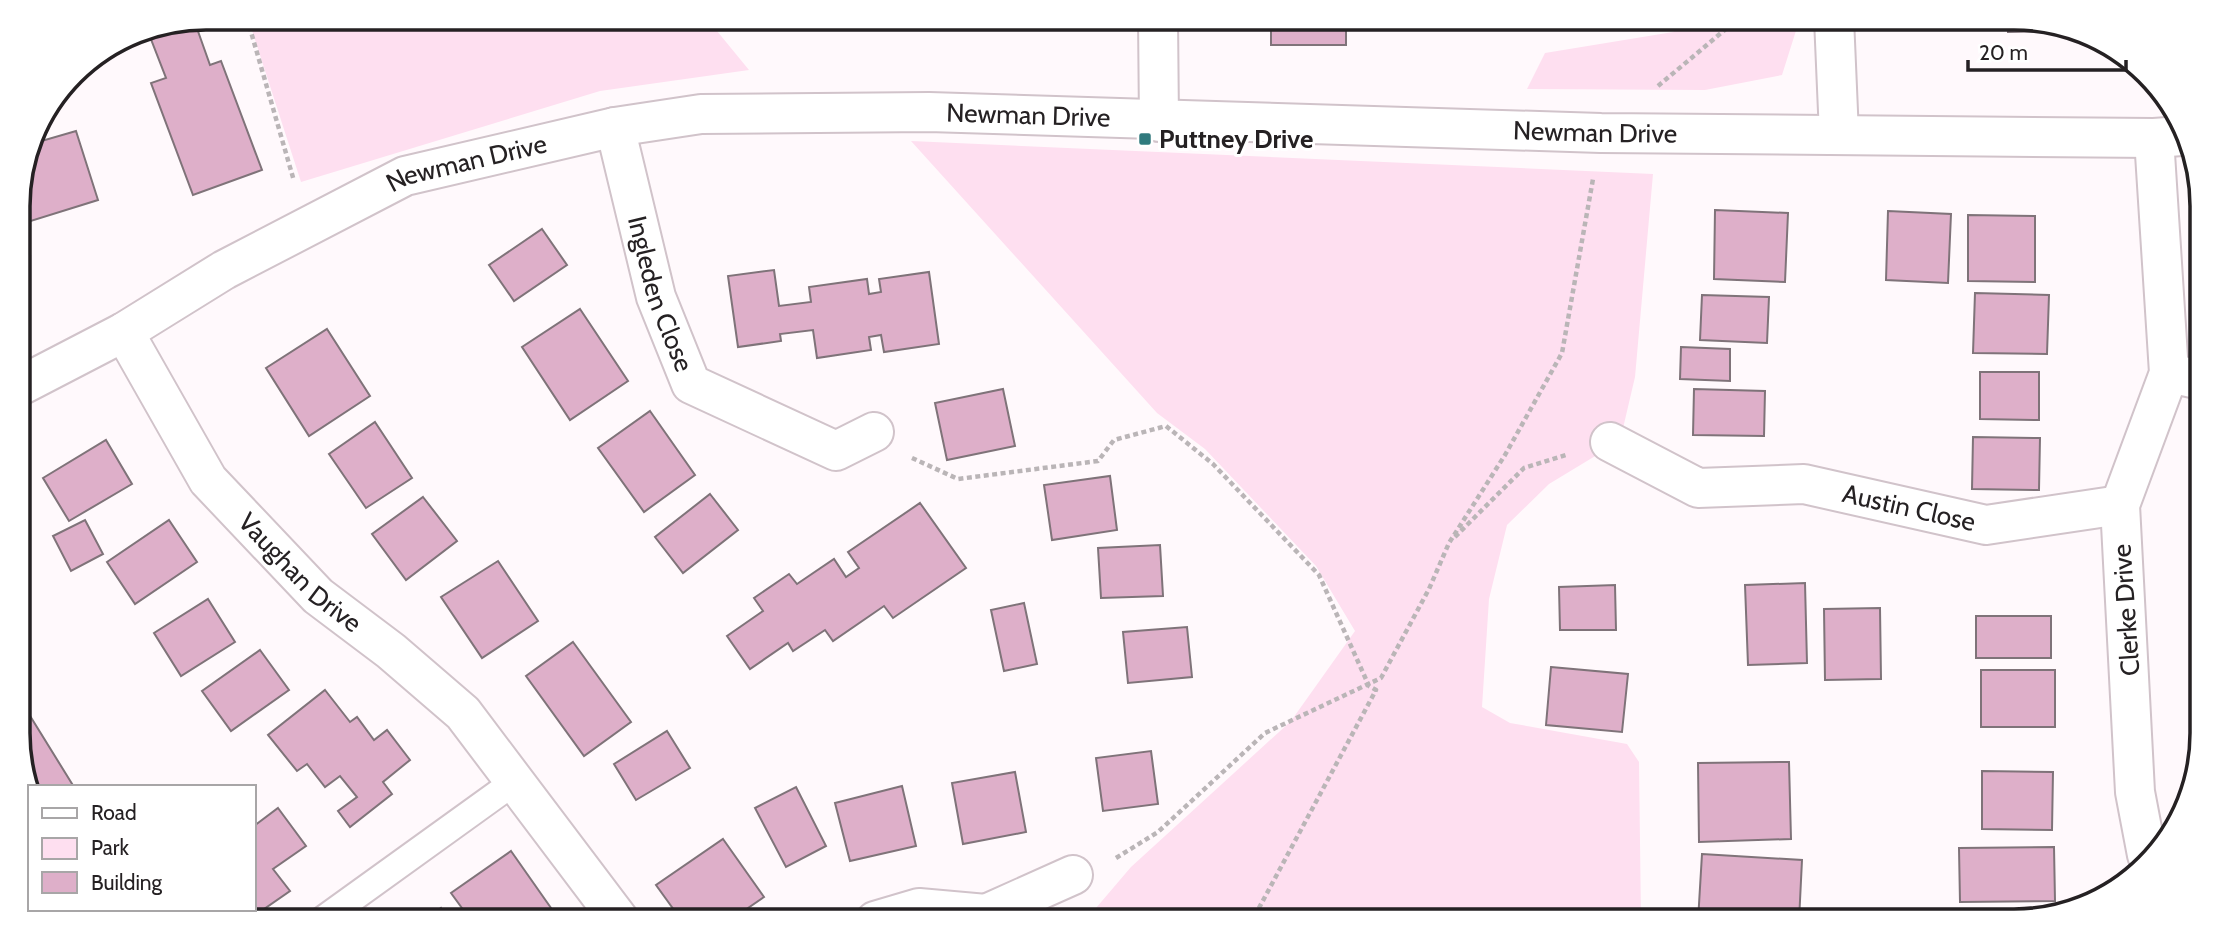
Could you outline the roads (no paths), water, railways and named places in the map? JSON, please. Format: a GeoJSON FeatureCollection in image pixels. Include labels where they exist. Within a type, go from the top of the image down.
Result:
{"type":"FeatureCollection","features":[{"type":"Feature","properties":{"kind":"street"},"geometry":{"type":"LineString","coordinates":[[1158,30],[1159,122]]}},
{"type":"Feature","properties":{"kind":"street"},"geometry":{"type":"LineString","coordinates":[[1835,30],[1839,135]]}},
{"type":"Feature","properties":{"kind":"street","name":"Newman Drive"},"geometry":{"type":"LineString","coordinates":[[30,381],[124,332],[224,270],[405,176],[615,127],[714,114],[929,112],[1159,122],[1601,133],[2168,137]]}},
{"type":"Feature","properties":{"kind":"street","name":"Ingleden Close"},"geometry":{"type":"LineString","coordinates":[[615,127],[656,298],[691,384],[836,451],[874,432]]}},
{"type":"Feature","properties":{"kind":"street","name":"Clerke Drive"},"geometry":{"type":"LineString","coordinates":[[2146,850],[2135,792],[2120,505],[2185,376],[2168,137]]}},
{"type":"Feature","properties":{"kind":"street","name":"Vaughan Drive"},"geometry":{"type":"LineString","coordinates":[[124,332],[208,480],[318,596],[391,651],[463,713],[611,909]]}},
{"type":"Feature","properties":{"kind":"street","name":"Austin Close"},"geometry":{"type":"LineString","coordinates":[[1610,442],[1702,502],[1804,484],[1986,525],[2120,505]]}},
{"type":"Feature","properties":{"kind":"street"},"geometry":{"type":"LineString","coordinates":[[1005,909],[1073,875]]}},
{"type":"Feature","properties":{"kind":"lane"},"geometry":{"type":"LineString","coordinates":[[339,909],[514,782]]}},
{"type":"Feature","properties":{"kind":"place","name":"Puttney Drive"},"geometry":{"type":"Point","coordinates":[1145,139]}}]}
